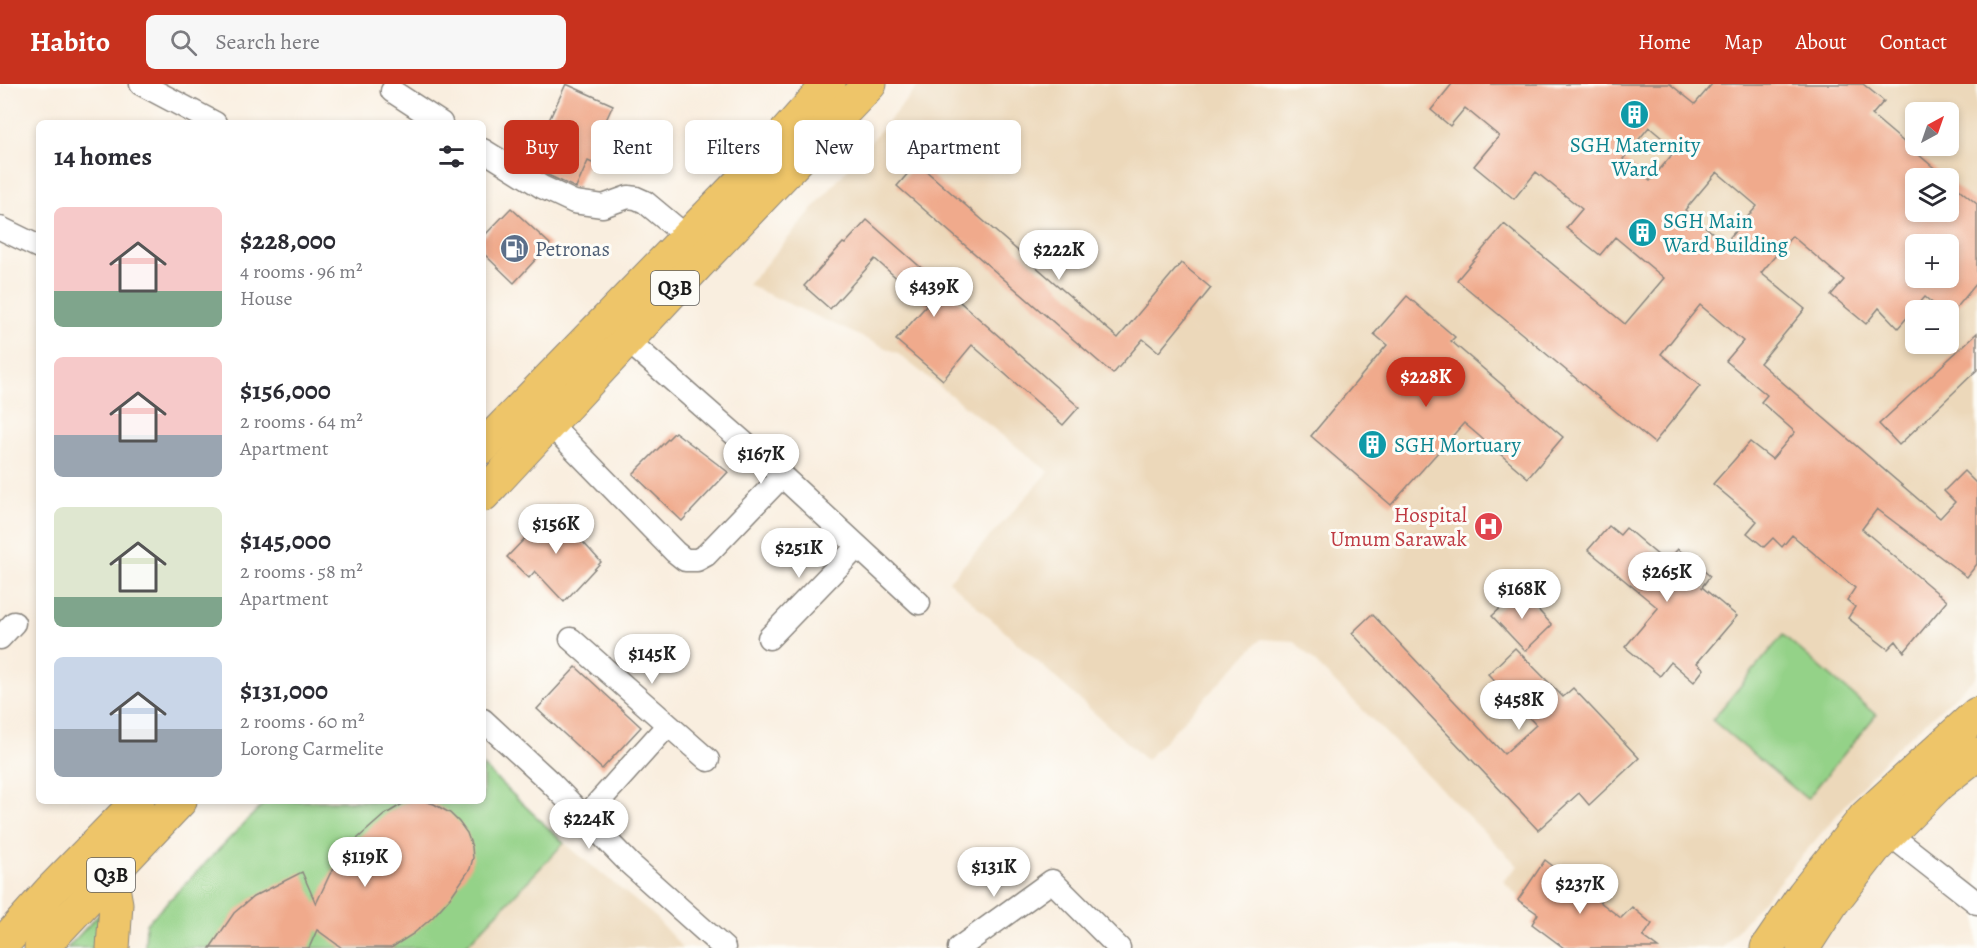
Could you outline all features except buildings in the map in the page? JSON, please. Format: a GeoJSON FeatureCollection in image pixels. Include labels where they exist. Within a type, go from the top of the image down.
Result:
{"type":"FeatureCollection","features":[{"type":"Feature","properties":{"kind":"main road","name":"Q3B"},"geometry":{"type":"LineString","coordinates":[[486,492],[870,84]]}},
{"type":"Feature","properties":{"kind":"main road"},"geometry":{"type":"LineString","coordinates":[[486,444],[755,167],[818,90]]}},
{"type":"Feature","properties":{"kind":"main road"},"geometry":{"type":"LineString","coordinates":[[1767,948],[1804,894],[1865,817],[1977,714]]}},
{"type":"Feature","properties":{"kind":"main road"},"geometry":{"type":"LineString","coordinates":[[1803,948],[1832,903],[1874,849],[1941,783],[1977,754]]}},
{"type":"Feature","properties":{"kind":"main road"},"geometry":{"type":"LineString","coordinates":[[0,947],[51,890],[135,804]]}},
{"type":"Feature","properties":{"kind":"main road","name":"Q3B"},"geometry":{"type":"LineString","coordinates":[[41,948],[177,804]]}},
{"type":"Feature","properties":{"kind":"main road"},"geometry":{"type":"LineString","coordinates":[[111,876],[116,904],[113,948]]}},
{"type":"Feature","properties":{"kind":"main road"},"geometry":{"type":"LineString","coordinates":[[0,914],[51,890]]}},
{"type":"Feature","properties":{"kind":"street"},"geometry":{"type":"LineString","coordinates":[[141,84],[209,120]]}},
{"type":"Feature","properties":{"kind":"street"},"geometry":{"type":"LineString","coordinates":[[392,91],[436,120]]}},
{"type":"Feature","properties":{"kind":"street"},"geometry":{"type":"LineString","coordinates":[[486,152],[542,187],[574,202],[603,206],[628,197],[636,198],[645,202],[687,237]]}},
{"type":"Feature","properties":{"kind":"street"},"geometry":{"type":"LineString","coordinates":[[0,228],[36,246]]}},
{"type":"Feature","properties":{"kind":"street"},"geometry":{"type":"LineString","coordinates":[[627,340],[782,476],[920,603]]}},
{"type":"Feature","properties":{"kind":"street"},"geometry":{"type":"LineString","coordinates":[[550,424],[660,537],[686,560],[697,560],[706,555],[782,476]]}},
{"type":"Feature","properties":{"kind":"street"},"geometry":{"type":"LineString","coordinates":[[769,638],[857,547]]}},
{"type":"Feature","properties":{"kind":"street"},"geometry":{"type":"LineString","coordinates":[[571,639],[708,760]]}},
{"type":"Feature","properties":{"kind":"street"},"geometry":{"type":"LineString","coordinates":[[486,723],[550,782],[630,864],[724,948]]}},
{"type":"Feature","properties":{"kind":"street"},"geometry":{"type":"LineString","coordinates":[[585,817],[667,726]]}},
{"type":"Feature","properties":{"kind":"street"},"geometry":{"type":"LineString","coordinates":[[1889,834],[1977,903]]}},
{"type":"Feature","properties":{"kind":"street"},"geometry":{"type":"LineString","coordinates":[[959,948],[1052,882],[1119,948]]}},
{"type":"Feature","properties":{"kind":"shaded area","name":"Hospital Umum Sarawak"},"geometry":{"type":"Polygon","coordinates":[[[920,84],[1977,84],[1977,676],[1889,755],[1722,948],[1569,948],[1503,881],[1518,866],[1294,641],[1261,639],[1146,760],[949,581],[1049,472],[897,353],[748,285],[843,174],[874,174],[874,138],[886,124],[886,174],[1021,174],[1021,120],[889,120],[920,84]]]}},
{"type":"Feature","properties":{"kind":"shaded area"},"geometry":{"type":"Polygon","coordinates":[[[564,843],[653,915],[683,948],[464,948],[564,843]]]}},
{"type":"Feature","properties":{"kind":"green space"},"geometry":{"type":"Polygon","coordinates":[[[1783,635],[1876,715],[1807,799],[1712,720],[1783,635]]]}},
{"type":"Feature","properties":{"kind":"green space"},"geometry":{"type":"Polygon","coordinates":[[[486,769],[564,843],[464,948],[145,948],[146,924],[263,804],[486,804],[486,769]]]}},
{"type":"Feature","properties":{"kind":"green space"},"geometry":{"type":"Polygon","coordinates":[[[100,913],[98,948],[67,948],[100,913]]]}},
{"type":"Feature","properties":{"kind":"place","name":"SGH Maternity Ward"},"geometry":{"type":"Point","coordinates":[1635,114]}},
{"type":"Feature","properties":{"kind":"place","name":"SGH Main Ward Building"},"geometry":{"type":"Point","coordinates":[1642,233]}},
{"type":"Feature","properties":{"kind":"place","name":"Petronas"},"geometry":{"type":"Point","coordinates":[514,249]}},
{"type":"Feature","properties":{"kind":"place","name":"SGH Mortuary"},"geometry":{"type":"Point","coordinates":[1373,445]}},
{"type":"Feature","properties":{"kind":"place","name":"Hospital Umum Sarawak"},"geometry":{"type":"Point","coordinates":[1488,527]}}]}
